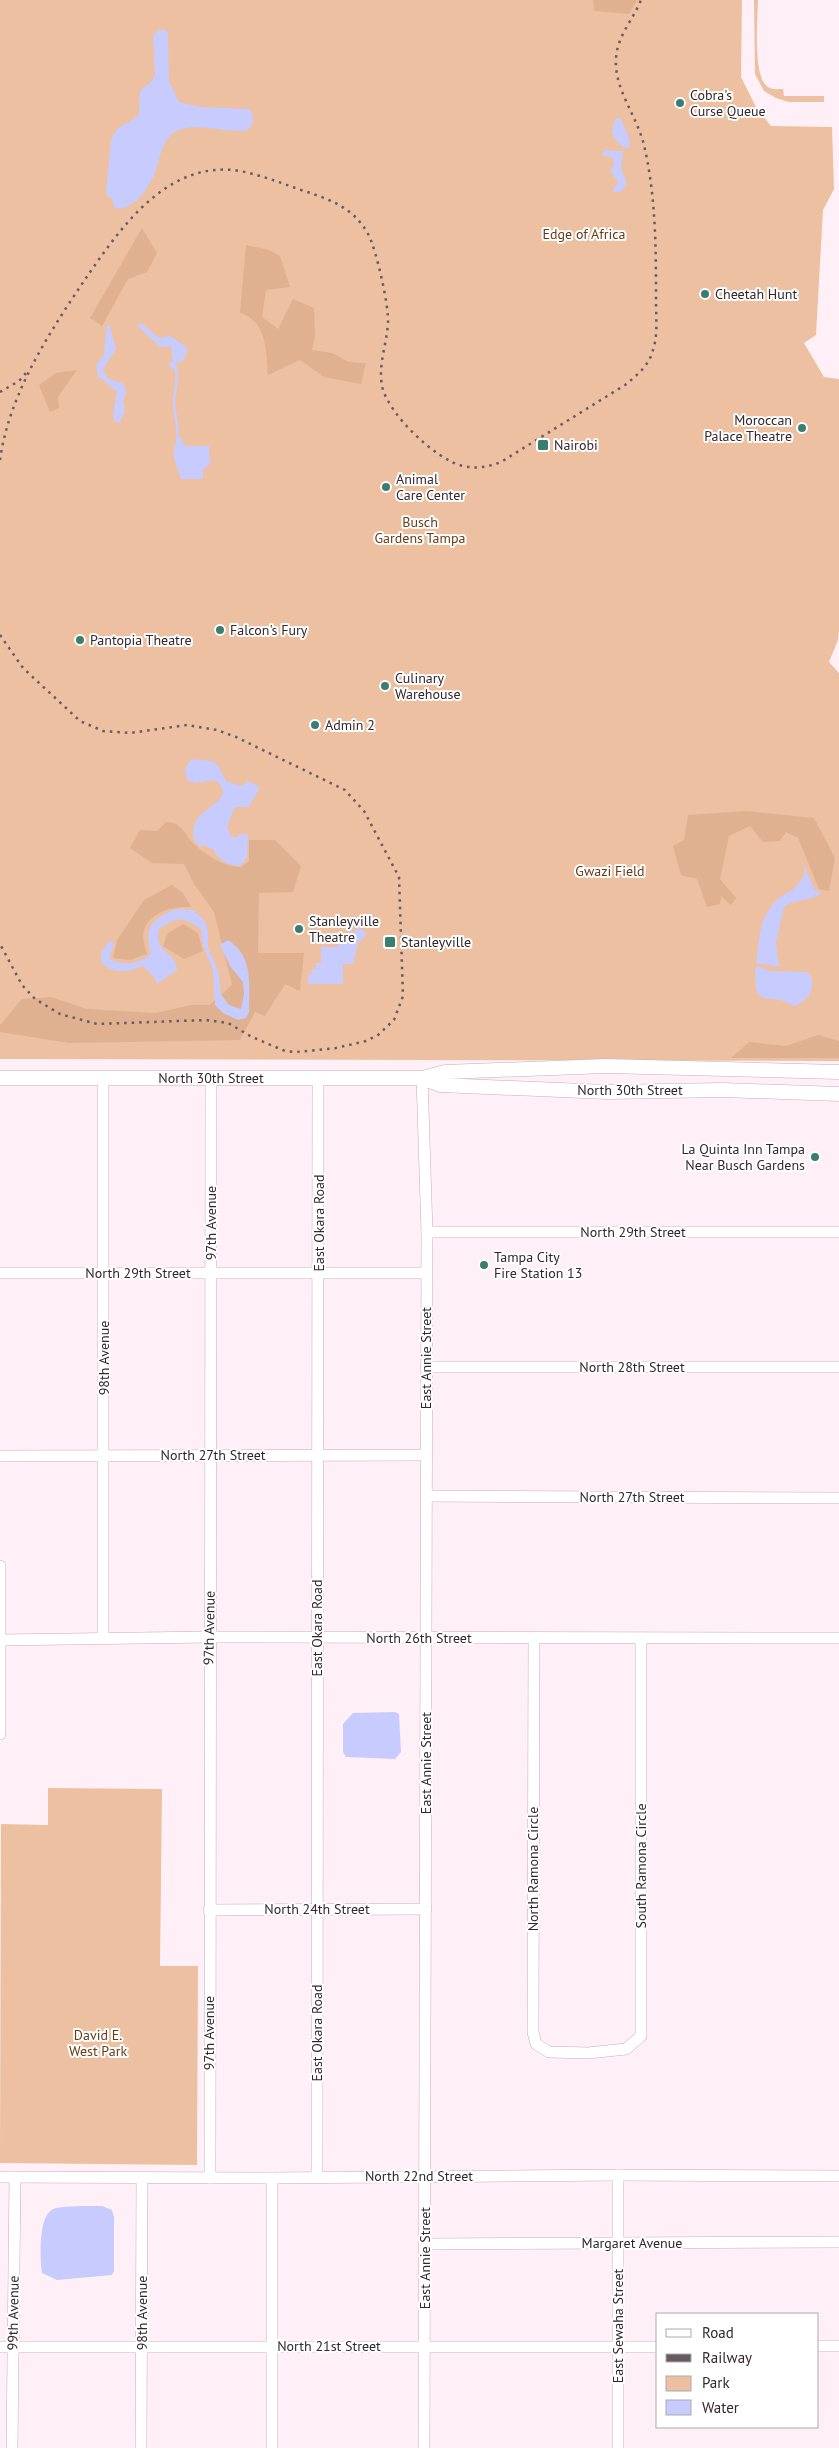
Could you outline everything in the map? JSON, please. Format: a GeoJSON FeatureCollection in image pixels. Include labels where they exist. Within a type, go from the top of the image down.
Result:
{"type":"FeatureCollection","features":[{"type":"Feature","properties":{"kind":"main road","name":"North 30th Street"},"geometry":{"type":"LineString","coordinates":[[0,1078],[422,1078],[445,1072],[606,1066],[839,1072]]}},
{"type":"Feature","properties":{"kind":"main road","name":"North 30th Street"},"geometry":{"type":"LineString","coordinates":[[422,1078],[440,1085],[607,1092],[722,1090],[839,1094]]}},
{"type":"Feature","properties":{"kind":"street","name":"98th Avenue"},"geometry":{"type":"LineString","coordinates":[[103,1078],[103,1638]]}},
{"type":"Feature","properties":{"kind":"street","name":"97th Avenue"},"geometry":{"type":"LineString","coordinates":[[210,2178],[211,1078]]}},
{"type":"Feature","properties":{"kind":"street","name":"East Okara Road"},"geometry":{"type":"LineString","coordinates":[[317,2177],[318,1078]]}},
{"type":"Feature","properties":{"kind":"street","name":"East Annie Street"},"geometry":{"type":"LineString","coordinates":[[422,1078],[427,1232],[424,2448]]}},
{"type":"Feature","properties":{"kind":"street","name":"North 29th Street"},"geometry":{"type":"LineString","coordinates":[[427,1232],[839,1232]]}},
{"type":"Feature","properties":{"kind":"street","name":"North 29th Street"},"geometry":{"type":"LineString","coordinates":[[0,1273],[426,1273]]}},
{"type":"Feature","properties":{"kind":"street","name":"North 28th Street"},"geometry":{"type":"LineString","coordinates":[[426,1367],[839,1367]]}},
{"type":"Feature","properties":{"kind":"street","name":"North 27th Street"},"geometry":{"type":"LineString","coordinates":[[0,1456],[426,1455]]}},
{"type":"Feature","properties":{"kind":"street","name":"North 27th Street"},"geometry":{"type":"LineString","coordinates":[[426,1496],[839,1498]]}},
{"type":"Feature","properties":{"kind":"street"},"geometry":{"type":"LineString","coordinates":[[0,1566],[0,1734]]}},
{"type":"Feature","properties":{"kind":"street","name":"North 26th Street"},"geometry":{"type":"LineString","coordinates":[[0,1640],[209,1637],[839,1638]]}},
{"type":"Feature","properties":{"kind":"street","name":"North Ramona Circle"},"geometry":{"type":"LineString","coordinates":[[534,1638],[533,2032],[536,2044],[549,2052],[588,2053]]}},
{"type":"Feature","properties":{"kind":"street","name":"South Ramona Circle"},"geometry":{"type":"LineString","coordinates":[[588,2053],[626,2049],[641,2036],[641,1638]]}},
{"type":"Feature","properties":{"kind":"street","name":"North 24th Street"},"geometry":{"type":"LineString","coordinates":[[209,1910],[317,1908],[426,1909]]}},
{"type":"Feature","properties":{"kind":"street","name":"East Sewaha Street"},"geometry":{"type":"LineString","coordinates":[[618,2175],[618,2448]]}},
{"type":"Feature","properties":{"kind":"street","name":"North 22nd Street"},"geometry":{"type":"LineString","coordinates":[[0,2177],[839,2176]]}},
{"type":"Feature","properties":{"kind":"street","name":"99th Avenue"},"geometry":{"type":"LineString","coordinates":[[12,2448],[15,2177]]}},
{"type":"Feature","properties":{"kind":"street","name":"98th Avenue"},"geometry":{"type":"LineString","coordinates":[[141,2448],[142,2178]]}},
{"type":"Feature","properties":{"kind":"street"},"geometry":{"type":"LineString","coordinates":[[272,2178],[272,2448]]}},
{"type":"Feature","properties":{"kind":"street","name":"Margaret Avenue"},"geometry":{"type":"LineString","coordinates":[[426,2244],[839,2242]]}},
{"type":"Feature","properties":{"kind":"street"},"geometry":{"type":"LineString","coordinates":[[819,2346],[839,2346]]}},
{"type":"Feature","properties":{"kind":"street","name":"North 21st Street"},"geometry":{"type":"LineString","coordinates":[[0,2347],[656,2347]]}},
{"type":"Feature","properties":{"kind":"green space","name":"Busch Gardens Tampa"},"geometry":{"type":"Polygon","coordinates":[[[0,0],[742,0],[741,77],[757,109],[771,126],[832,127],[834,189],[823,210],[816,335],[804,343],[824,377],[839,379],[839,631],[838,640],[829,662],[839,673],[839,1061],[0,1059],[0,0]]]}},
{"type":"Feature","properties":{"kind":"green space"},"geometry":{"type":"Polygon","coordinates":[[[754,0],[758,0],[757,46],[763,81],[770,88],[783,89],[784,96],[824,96],[824,102],[789,102],[776,98],[764,91],[755,74],[754,0]]]}},
{"type":"Feature","properties":{"kind":"green space","name":"David E. West Park"},"geometry":{"type":"Polygon","coordinates":[[[48,1788],[162,1789],[160,1966],[198,1966],[197,2165],[0,2163],[1,1824],[48,1825],[48,1788]]]}},
{"type":"Feature","properties":{"kind":"shaded area"},"geometry":{"type":"Polygon","coordinates":[[[593,0],[637,0],[629,14],[594,11],[593,0]]]}},
{"type":"Feature","properties":{"kind":"shaded area"},"geometry":{"type":"Polygon","coordinates":[[[142,228],[157,253],[147,272],[128,279],[102,326],[90,318],[142,228]]]}},
{"type":"Feature","properties":{"kind":"shaded area"},"geometry":{"type":"Polygon","coordinates":[[[246,245],[269,250],[280,256],[290,287],[266,290],[262,317],[278,329],[293,299],[314,308],[315,336],[312,350],[332,353],[349,362],[366,363],[361,384],[324,377],[300,360],[268,375],[265,347],[260,330],[249,317],[240,313],[246,245]]]}},
{"type":"Feature","properties":{"kind":"shaded area"},"geometry":{"type":"Polygon","coordinates":[[[77,370],[58,397],[59,408],[50,412],[39,385],[56,373],[77,370]]]}},
{"type":"Feature","properties":{"kind":"shaded area"},"geometry":{"type":"Polygon","coordinates":[[[746,811],[814,818],[835,858],[829,891],[819,889],[798,838],[786,832],[780,841],[763,842],[750,826],[729,836],[720,879],[736,898],[731,905],[721,896],[720,904],[707,907],[697,879],[681,875],[673,846],[684,840],[688,815],[746,811]]]}},
{"type":"Feature","properties":{"kind":"shaded area"},"geometry":{"type":"Polygon","coordinates":[[[166,822],[171,822],[180,827],[192,842],[211,857],[235,867],[241,867],[249,861],[249,840],[275,840],[301,866],[293,892],[259,893],[258,953],[304,953],[300,991],[285,984],[265,1016],[255,1012],[240,1040],[69,1043],[0,1032],[0,1025],[22,999],[51,997],[87,1009],[156,1013],[191,1005],[209,1005],[232,985],[214,912],[194,884],[184,864],[152,863],[130,848],[140,830],[157,831],[166,822]]]}},
{"type":"Feature","properties":{"kind":"shaded area"},"geometry":{"type":"Polygon","coordinates":[[[172,885],[183,893],[191,907],[169,909],[161,912],[149,921],[143,935],[147,954],[130,960],[113,958],[117,940],[144,900],[172,885]]]}},
{"type":"Feature","properties":{"kind":"shaded area"},"geometry":{"type":"Polygon","coordinates":[[[183,924],[198,933],[203,951],[184,959],[163,946],[167,934],[183,924]]]}},
{"type":"Feature","properties":{"kind":"shaded area"},"geometry":{"type":"Polygon","coordinates":[[[818,1035],[839,1041],[839,1058],[731,1058],[749,1042],[786,1046],[818,1035]]]}},
{"type":"Feature","properties":{"kind":"water"},"geometry":{"type":"Polygon","coordinates":[[[159,30],[166,30],[168,34],[169,81],[179,102],[201,107],[249,109],[252,113],[253,123],[248,130],[238,131],[196,127],[177,131],[169,137],[164,145],[155,173],[144,192],[134,203],[121,208],[114,208],[112,198],[108,197],[106,193],[111,139],[118,128],[136,118],[139,113],[140,91],[152,81],[155,74],[153,35],[159,30]]]}},
{"type":"Feature","properties":{"kind":"water"},"geometry":{"type":"Polygon","coordinates":[[[620,118],[630,140],[629,148],[621,146],[612,133],[614,120],[620,118]]]}},
{"type":"Feature","properties":{"kind":"water"},"geometry":{"type":"Polygon","coordinates":[[[604,150],[623,151],[621,168],[627,183],[621,192],[612,192],[618,182],[610,170],[614,165],[613,158],[602,155],[604,150]]]}},
{"type":"Feature","properties":{"kind":"water"},"geometry":{"type":"Polygon","coordinates":[[[140,322],[158,337],[162,338],[169,335],[188,348],[184,360],[176,363],[178,369],[173,369],[168,364],[173,361],[171,347],[160,347],[138,326],[140,322]]]}},
{"type":"Feature","properties":{"kind":"water"},"geometry":{"type":"Polygon","coordinates":[[[109,323],[116,349],[103,369],[109,378],[124,383],[126,394],[123,401],[125,412],[119,423],[114,421],[113,414],[117,391],[98,377],[96,365],[104,355],[106,329],[109,323]]]}},
{"type":"Feature","properties":{"kind":"water"},"geometry":{"type":"Polygon","coordinates":[[[180,436],[185,446],[209,446],[210,464],[203,470],[203,479],[181,479],[174,457],[174,447],[180,436]]]}},
{"type":"Feature","properties":{"kind":"water"},"geometry":{"type":"Polygon","coordinates":[[[191,759],[213,761],[219,767],[226,781],[241,786],[249,781],[260,787],[249,807],[235,807],[227,827],[231,837],[248,834],[247,858],[240,866],[224,862],[214,850],[204,845],[200,847],[194,840],[193,830],[195,822],[199,816],[216,803],[223,791],[220,784],[214,780],[195,783],[187,780],[185,769],[191,759]]]}},
{"type":"Feature","properties":{"kind":"water"},"geometry":{"type":"Polygon","coordinates":[[[802,861],[815,890],[822,893],[813,898],[793,902],[784,907],[776,943],[779,967],[756,963],[761,930],[766,915],[776,901],[799,884],[805,872],[802,861]]]}},
{"type":"Feature","properties":{"kind":"water"},"geometry":{"type":"Polygon","coordinates":[[[176,909],[193,910],[205,921],[208,932],[208,948],[218,970],[221,994],[229,1005],[241,1009],[244,994],[243,982],[230,966],[220,945],[228,940],[242,954],[246,963],[249,982],[249,1012],[246,1018],[238,1020],[223,1013],[215,1005],[213,970],[203,945],[201,929],[184,920],[176,920],[159,929],[158,937],[160,944],[173,959],[177,970],[157,984],[155,978],[143,966],[132,970],[115,971],[101,962],[101,953],[110,940],[114,944],[109,958],[119,963],[136,962],[151,954],[148,937],[149,931],[155,921],[176,909]]]}},
{"type":"Feature","properties":{"kind":"water"},"geometry":{"type":"Polygon","coordinates":[[[359,927],[367,934],[358,943],[353,964],[343,964],[343,984],[308,984],[308,974],[312,974],[312,969],[316,968],[316,963],[321,963],[321,947],[337,947],[351,930],[354,932],[359,927]]]}},
{"type":"Feature","properties":{"kind":"water"},"geometry":{"type":"Polygon","coordinates":[[[758,966],[770,971],[807,972],[812,978],[812,988],[809,995],[794,1006],[781,1000],[762,998],[756,990],[755,969],[758,966]]]}},
{"type":"Feature","properties":{"kind":"water"},"geometry":{"type":"Polygon","coordinates":[[[395,1712],[399,1714],[401,1752],[395,1759],[346,1757],[343,1752],[343,1724],[353,1713],[395,1712]]]}},
{"type":"Feature","properties":{"kind":"water"},"geometry":{"type":"Polygon","coordinates":[[[102,2206],[112,2210],[114,2217],[114,2271],[112,2275],[57,2280],[42,2273],[42,2229],[48,2213],[53,2209],[102,2206]]]}},
{"type":"Feature","properties":{"kind":"waterway"},"geometry":{"type":"LineString","coordinates":[[176,369],[174,405],[177,440]]}},
{"type":"Feature","properties":{"kind":"railway"},"geometry":{"type":"LineString","coordinates":[[0,460],[12,411],[32,365],[58,320],[100,258],[131,219],[149,201],[169,186],[190,175],[214,170],[240,171],[319,196],[338,204],[355,216],[362,224],[375,251],[388,314],[381,378],[386,397],[403,422],[415,434],[440,455],[452,462],[468,467],[487,466],[501,462],[625,385],[649,361],[655,344],[656,332],[655,243],[653,203],[648,164],[641,134],[622,92],[616,70],[619,43],[641,0]]}},
{"type":"Feature","properties":{"kind":"railway"},"geometry":{"type":"LineString","coordinates":[[0,392],[19,381],[26,373]]}},
{"type":"Feature","properties":{"kind":"railway"},"geometry":{"type":"LineString","coordinates":[[0,635],[23,668],[80,721],[103,731],[130,733],[187,725],[217,730],[236,737],[345,790],[364,811],[399,877],[403,996],[394,1020],[378,1035],[366,1041],[336,1048],[296,1052],[285,1051],[252,1037],[228,1023],[206,1020],[97,1024],[60,1014],[35,999],[22,985],[0,944]]}},
{"type":"Feature","properties":{"kind":"place","name":"Cobra's Curse Queue"},"geometry":{"type":"Point","coordinates":[680,103]}},
{"type":"Feature","properties":{"kind":"place","name":"Cheetah Hunt"},"geometry":{"type":"Point","coordinates":[705,294]}},
{"type":"Feature","properties":{"kind":"place","name":"Moroccan Palace Theatre"},"geometry":{"type":"Point","coordinates":[802,428]}},
{"type":"Feature","properties":{"kind":"place","name":"Nairobi"},"geometry":{"type":"Point","coordinates":[543,445]}},
{"type":"Feature","properties":{"kind":"place","name":"Animal Care Center"},"geometry":{"type":"Point","coordinates":[386,487]}},
{"type":"Feature","properties":{"kind":"place","name":"Falcon's Fury"},"geometry":{"type":"Point","coordinates":[220,630]}},
{"type":"Feature","properties":{"kind":"place","name":"Pantopia Theatre"},"geometry":{"type":"Point","coordinates":[80,640]}},
{"type":"Feature","properties":{"kind":"place","name":"Culinary Warehouse"},"geometry":{"type":"Point","coordinates":[385,686]}},
{"type":"Feature","properties":{"kind":"place","name":"Admin 2"},"geometry":{"type":"Point","coordinates":[315,725]}},
{"type":"Feature","properties":{"kind":"place","name":"Stanleyville Theatre"},"geometry":{"type":"Point","coordinates":[299,929]}},
{"type":"Feature","properties":{"kind":"place","name":"Stanleyville"},"geometry":{"type":"Point","coordinates":[390,942]}},
{"type":"Feature","properties":{"kind":"place","name":"La Quinta Inn Tampa Near Busch Gardens"},"geometry":{"type":"Point","coordinates":[815,1157]}},
{"type":"Feature","properties":{"kind":"place","name":"Tampa City Fire Station 13"},"geometry":{"type":"Point","coordinates":[484,1265]}},
{"type":"Feature","properties":{"kind":"park label","name":"Edge of Africa"},"geometry":{"type":"Point","coordinates":[584,234]}},
{"type":"Feature","properties":{"kind":"park label","name":"Gwazi Field"},"geometry":{"type":"Point","coordinates":[610,871]}}]}
